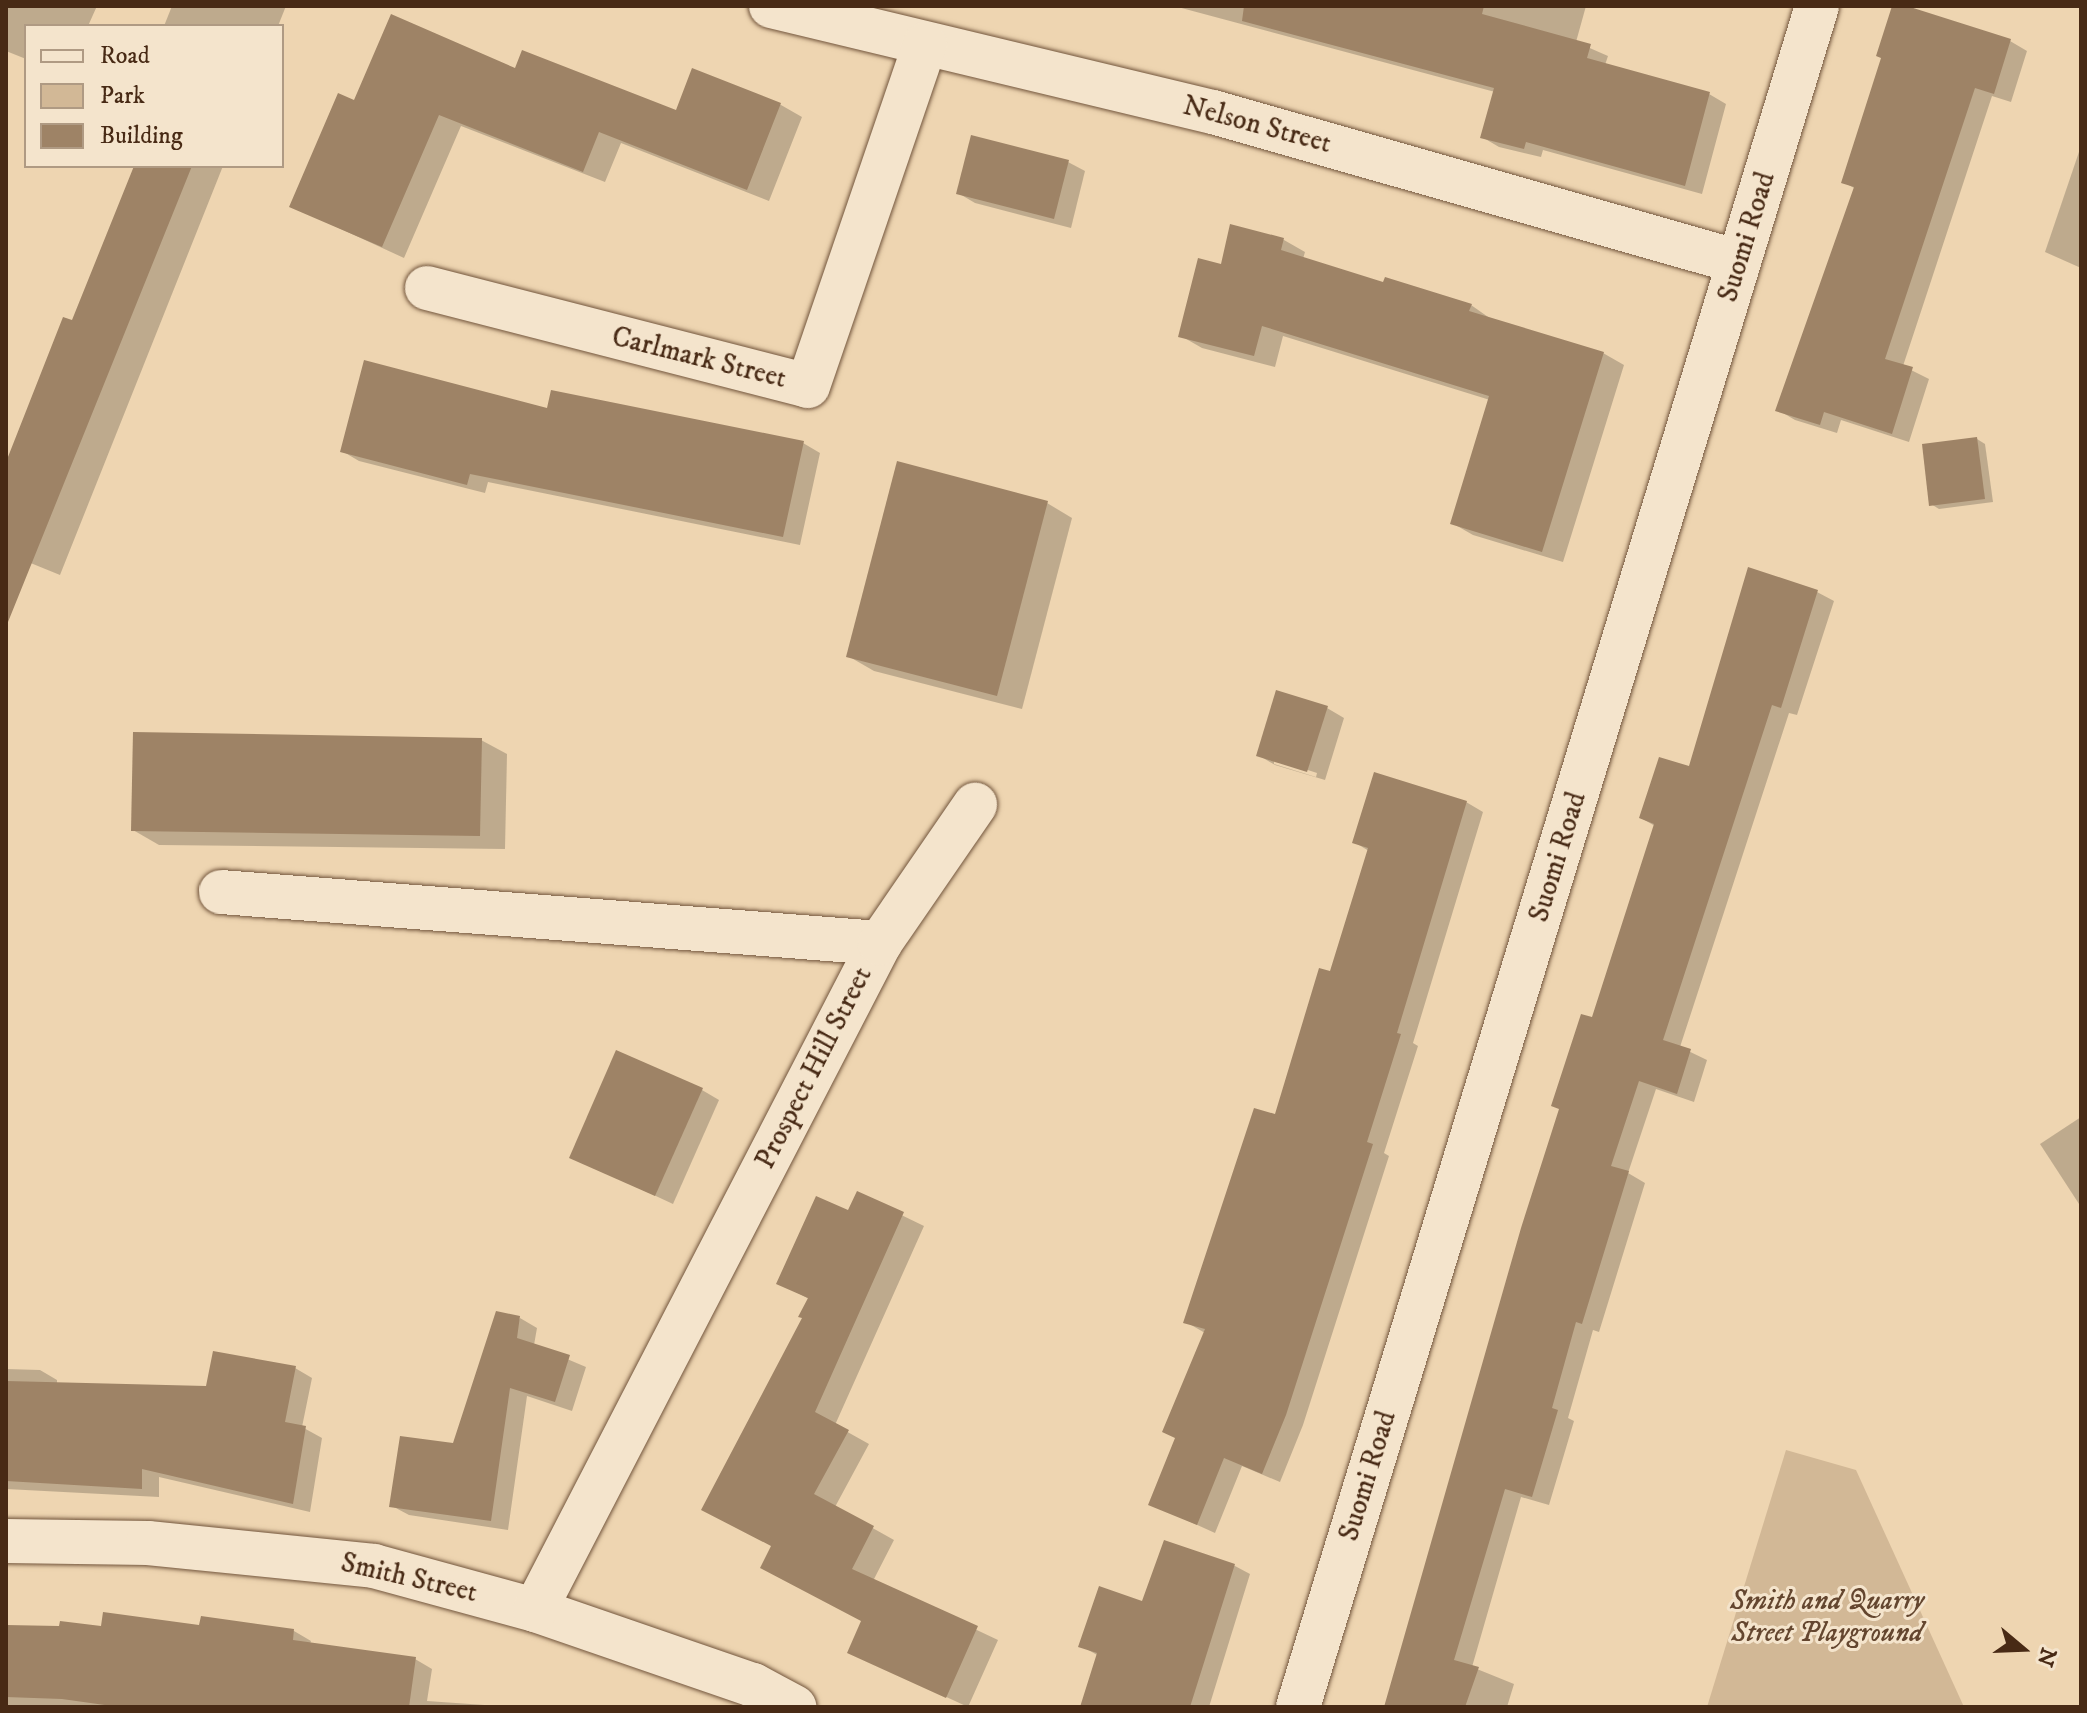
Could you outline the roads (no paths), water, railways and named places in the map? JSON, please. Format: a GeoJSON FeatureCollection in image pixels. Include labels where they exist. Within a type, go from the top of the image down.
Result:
{"type":"FeatureCollection","features":[{"type":"Feature","properties":{"kind":"street","name":"Nelson Street"},"geometry":{"type":"LineString","coordinates":[[771,6],[1213,112],[1739,262]]}},
{"type":"Feature","properties":{"kind":"street","name":"Suomi Road"},"geometry":{"type":"LineString","coordinates":[[1298,1707],[1817,6]]}},
{"type":"Feature","properties":{"kind":"street","name":"Carlmark Street"},"geometry":{"type":"LineString","coordinates":[[427,288],[808,386],[925,44]]}},
{"type":"Feature","properties":{"kind":"street"},"geometry":{"type":"LineString","coordinates":[[880,943],[975,805]]}},
{"type":"Feature","properties":{"kind":"street","name":"Prospect Hill Street"},"geometry":{"type":"LineString","coordinates":[[221,892],[880,943],[535,1610]]}},
{"type":"Feature","properties":{"kind":"street","name":"Smith Street"},"geometry":{"type":"LineString","coordinates":[[6,1541],[148,1543],[331,1559],[417,1576],[535,1610],[753,1685],[794,1707]]}},
{"type":"Feature","properties":{"kind":"park label","name":"Smith and Quarry Street Playground"},"geometry":{"type":"Point","coordinates":[1827,1617]}}]}
